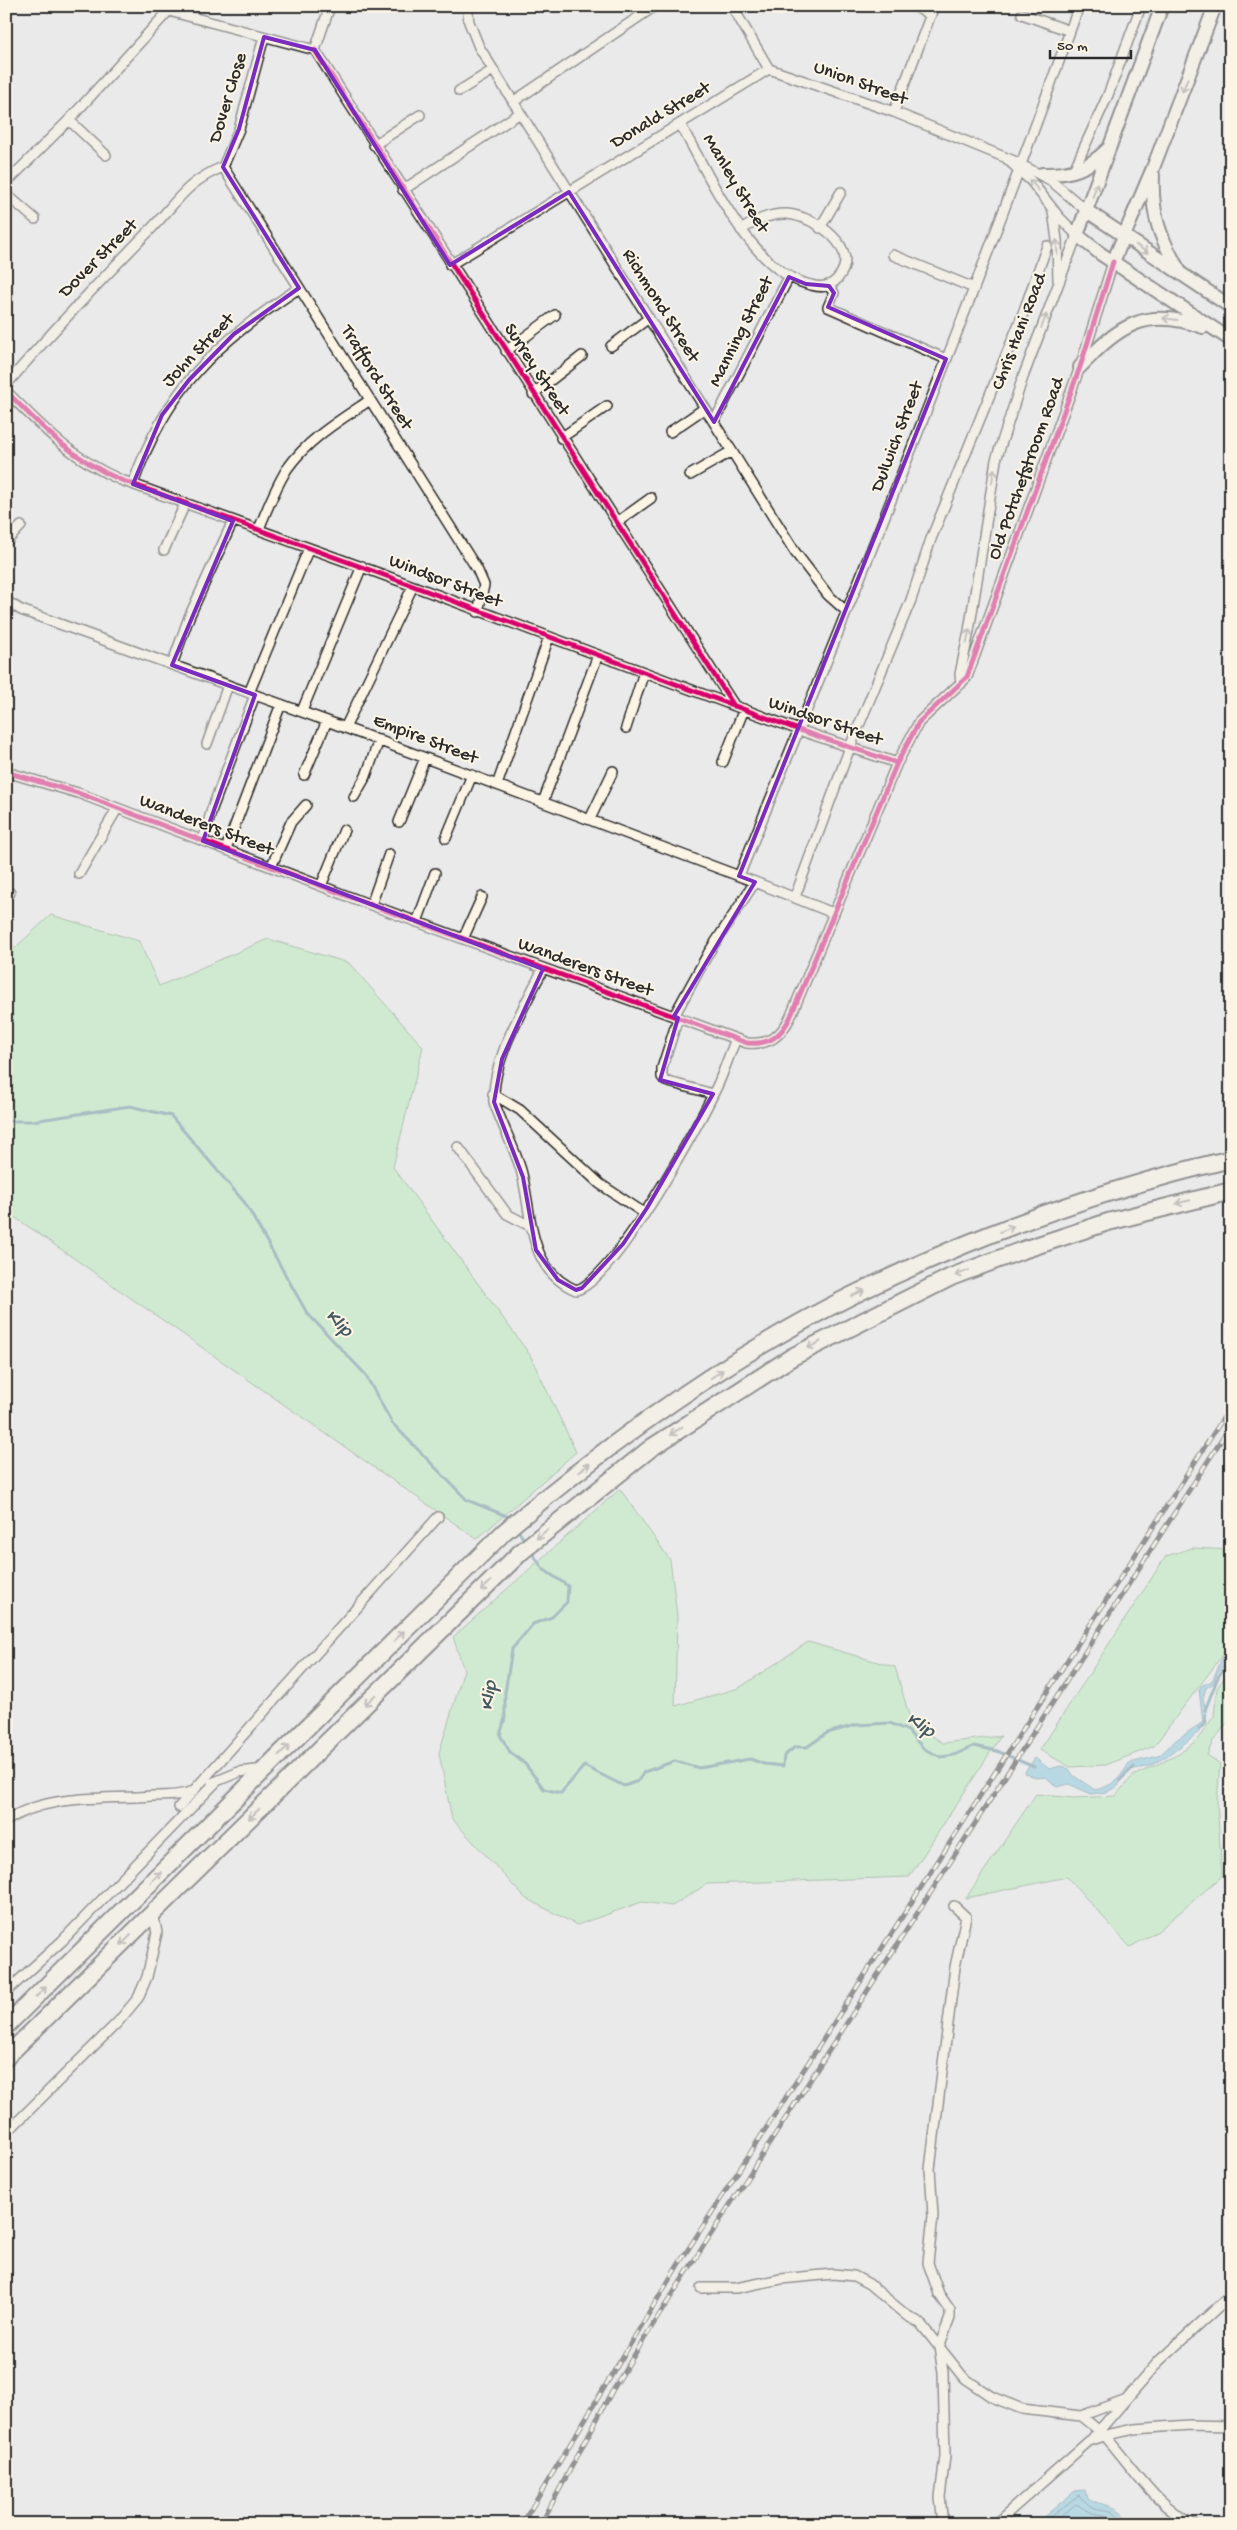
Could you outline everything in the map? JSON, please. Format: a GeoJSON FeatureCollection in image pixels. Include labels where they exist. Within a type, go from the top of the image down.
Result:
{"type":"FeatureCollection","features":[{"type":"Feature","properties":{"kind":"highway"},"geometry":{"type":"LineString","coordinates":[[6,2026],[504,1532],[545,1497],[641,1425],[718,1373],[849,1297],[932,1260],[1060,1209],[1139,1184],[1231,1160]]}},
{"type":"Feature","properties":{"kind":"highway"},"geometry":{"type":"LineString","coordinates":[[6,2057],[521,1552],[651,1448],[735,1392],[792,1357],[951,1277],[1020,1250],[1108,1222],[1231,1191]]}},
{"type":"Feature","properties":{"kind":"main road","name":"Chris Hani Road"},"geometry":{"type":"LineString","coordinates":[[1078,235],[1162,6]]}},
{"type":"Feature","properties":{"kind":"main road"},"geometry":{"type":"LineString","coordinates":[[1114,262],[1153,168],[1215,6]]}},
{"type":"Feature","properties":{"kind":"main road"},"geometry":{"type":"LineString","coordinates":[[1042,174],[1073,172],[1089,165],[1109,148]]}},
{"type":"Feature","properties":{"kind":"main road"},"geometry":{"type":"LineString","coordinates":[[1153,168],[1155,217],[1162,241],[1182,275]]}},
{"type":"Feature","properties":{"kind":"main road"},"geometry":{"type":"LineString","coordinates":[[1087,211],[1231,307]]}},
{"type":"Feature","properties":{"kind":"main road"},"geometry":{"type":"LineString","coordinates":[[1078,235],[1114,262],[1231,340]]}},
{"type":"Feature","properties":{"kind":"main road"},"geometry":{"type":"LineString","coordinates":[[1080,367],[1109,338],[1139,321],[1156,318],[1172,319],[1217,332]]}},
{"type":"Feature","properties":{"kind":"street"},"geometry":{"type":"LineString","coordinates":[[6,183],[69,120],[168,8],[264,37],[315,50],[330,6]]}},
{"type":"Feature","properties":{"kind":"street","name":"Richmond Street"},"geometry":{"type":"LineString","coordinates":[[467,6],[469,22],[478,47],[809,571],[828,595],[846,611]]}},
{"type":"Feature","properties":{"kind":"street"},"geometry":{"type":"LineString","coordinates":[[513,102],[655,6]]}},
{"type":"Feature","properties":{"kind":"street"},"geometry":{"type":"LineString","coordinates":[[732,6],[769,69]]}},
{"type":"Feature","properties":{"kind":"street"},"geometry":{"type":"LineString","coordinates":[[894,112],[932,11],[913,6]]}},
{"type":"Feature","properties":{"kind":"street","name":"Dulwich Street"},"geometry":{"type":"LineString","coordinates":[[739,876],[799,730],[974,288],[1020,168],[1078,6]]}},
{"type":"Feature","properties":{"kind":"street"},"geometry":{"type":"LineString","coordinates":[[1073,172],[1108,95],[1141,6]]}},
{"type":"Feature","properties":{"kind":"street"},"geometry":{"type":"LineString","coordinates":[[1022,14],[1070,31]]}},
{"type":"Feature","properties":{"kind":"street","name":"Dover Close"},"geometry":{"type":"LineString","coordinates":[[223,167],[238,130],[264,37]]}},
{"type":"Feature","properties":{"kind":"street","name":"Surrey Street"},"geometry":{"type":"LineString","coordinates":[[315,50],[561,438],[734,706]]}},
{"type":"Feature","properties":{"kind":"street","name":"Union Street"},"geometry":{"type":"LineString","coordinates":[[769,69],[894,112],[1008,160],[1020,168],[1052,209],[1078,235]]}},
{"type":"Feature","properties":{"kind":"street","name":"Donald Street"},"geometry":{"type":"LineString","coordinates":[[450,264],[769,69]]}},
{"type":"Feature","properties":{"kind":"street"},"geometry":{"type":"LineString","coordinates":[[459,91],[493,70]]}},
{"type":"Feature","properties":{"kind":"street"},"geometry":{"type":"LineString","coordinates":[[403,190],[520,113]]}},
{"type":"Feature","properties":{"kind":"street"},"geometry":{"type":"LineString","coordinates":[[374,145],[420,115]]}},
{"type":"Feature","properties":{"kind":"street"},"geometry":{"type":"LineString","coordinates":[[69,120],[106,155]]}},
{"type":"Feature","properties":{"kind":"street","name":"Manley Street"},"geometry":{"type":"LineString","coordinates":[[680,124],[741,230],[763,258],[789,277]]}},
{"type":"Feature","properties":{"kind":"street","name":"Trafford Street"},"geometry":{"type":"LineString","coordinates":[[223,167],[477,568],[484,585],[478,612]]}},
{"type":"Feature","properties":{"kind":"street","name":"Dover Street"},"geometry":{"type":"LineString","coordinates":[[6,385],[61,320],[160,220],[188,187],[203,175],[223,167]]}},
{"type":"Feature","properties":{"kind":"street","name":"Union Street"},"geometry":{"type":"LineString","coordinates":[[1020,168],[1042,174],[1087,211]]}},
{"type":"Feature","properties":{"kind":"street"},"geometry":{"type":"LineString","coordinates":[[820,228],[841,192]]}},
{"type":"Feature","properties":{"kind":"street"},"geometry":{"type":"LineString","coordinates":[[6,194],[35,219]]}},
{"type":"Feature","properties":{"kind":"street"},"geometry":{"type":"LineString","coordinates":[[1052,209],[1057,240],[1058,285]]}},
{"type":"Feature","properties":{"kind":"street"},"geometry":{"type":"LineString","coordinates":[[741,230],[759,219],[788,214],[803,218],[820,228],[839,242],[845,253],[845,266],[838,278],[829,286],[834,293],[828,307],[946,359]]}},
{"type":"Feature","properties":{"kind":"street","name":"Chris Hani Road"},"geometry":{"type":"LineString","coordinates":[[961,684],[960,674],[969,631],[996,460],[1023,377],[1078,235]]}},
{"type":"Feature","properties":{"kind":"street"},"geometry":{"type":"LineString","coordinates":[[795,897],[850,748],[911,600],[931,539],[1022,316],[1047,246]]}},
{"type":"Feature","properties":{"kind":"street"},"geometry":{"type":"LineString","coordinates":[[893,255],[974,288]]}},
{"type":"Feature","properties":{"kind":"street","name":"Old Potchefstroom Road"},"geometry":{"type":"LineString","coordinates":[[961,684],[967,677],[1080,367],[1114,262]]}},
{"type":"Feature","properties":{"kind":"street","name":"Manning Street"},"geometry":{"type":"LineString","coordinates":[[714,422],[789,277],[806,284],[829,286]]}},
{"type":"Feature","properties":{"kind":"street","name":"John Street"},"geometry":{"type":"LineString","coordinates":[[133,484],[142,458],[162,416],[189,380],[234,334],[299,288]]}},
{"type":"Feature","properties":{"kind":"street"},"geometry":{"type":"LineString","coordinates":[[506,351],[554,315]]}},
{"type":"Feature","properties":{"kind":"street"},"geometry":{"type":"LineString","coordinates":[[611,346],[649,318]]}},
{"type":"Feature","properties":{"kind":"street"},"geometry":{"type":"LineString","coordinates":[[533,394],[582,356]]}},
{"type":"Feature","properties":{"kind":"street","name":"Windsor Street"},"geometry":{"type":"LineString","coordinates":[[6,391],[71,453],[101,471],[185,504],[362,566],[478,612],[897,764]]}},
{"type":"Feature","properties":{"kind":"street"},"geometry":{"type":"LineString","coordinates":[[259,529],[273,494],[298,454],[325,430],[370,400]]}},
{"type":"Feature","properties":{"kind":"street"},"geometry":{"type":"LineString","coordinates":[[561,438],[607,406]]}},
{"type":"Feature","properties":{"kind":"street"},"geometry":{"type":"LineString","coordinates":[[670,432],[706,408]]}},
{"type":"Feature","properties":{"kind":"street"},"geometry":{"type":"LineString","coordinates":[[690,475],[732,451]]}},
{"type":"Feature","properties":{"kind":"street"},"geometry":{"type":"LineString","coordinates":[[616,523],[651,498]]}},
{"type":"Feature","properties":{"kind":"street"},"geometry":{"type":"LineString","coordinates":[[164,550],[185,504]]}},
{"type":"Feature","properties":{"kind":"street"},"geometry":{"type":"LineString","coordinates":[[172,665],[190,617],[233,521]]}},
{"type":"Feature","properties":{"kind":"street"},"geometry":{"type":"LineString","coordinates":[[6,542],[21,526]]}},
{"type":"Feature","properties":{"kind":"street"},"geometry":{"type":"LineString","coordinates":[[203,840],[252,694],[309,548]]}},
{"type":"Feature","properties":{"kind":"street"},"geometry":{"type":"LineString","coordinates":[[302,711],[362,566]]}},
{"type":"Feature","properties":{"kind":"street"},"geometry":{"type":"LineString","coordinates":[[345,728],[413,586]]}},
{"type":"Feature","properties":{"kind":"street","name":"Empire Street"},"geometry":{"type":"LineString","coordinates":[[6,601],[21,610],[302,711],[833,913]]}},
{"type":"Feature","properties":{"kind":"street"},"geometry":{"type":"LineString","coordinates":[[497,785],[549,637]]}},
{"type":"Feature","properties":{"kind":"street"},"geometry":{"type":"LineString","coordinates":[[543,802],[598,655]]}},
{"type":"Feature","properties":{"kind":"street"},"geometry":{"type":"LineString","coordinates":[[626,728],[644,672]]}},
{"type":"Feature","properties":{"kind":"street","name":"Wanderers Street"},"geometry":{"type":"LineString","coordinates":[[6,772],[78,793],[371,905],[747,1044],[764,1043],[779,1035],[784,1028],[897,764],[920,722],[961,684]]}},
{"type":"Feature","properties":{"kind":"street"},"geometry":{"type":"LineString","coordinates":[[207,744],[228,685]]}},
{"type":"Feature","properties":{"kind":"street"},"geometry":{"type":"LineString","coordinates":[[226,849],[281,704]]}},
{"type":"Feature","properties":{"kind":"street"},"geometry":{"type":"LineString","coordinates":[[723,762],[744,709]]}},
{"type":"Feature","properties":{"kind":"street"},"geometry":{"type":"LineString","coordinates":[[304,775],[327,721]]}},
{"type":"Feature","properties":{"kind":"street"},"geometry":{"type":"LineString","coordinates":[[354,798],[366,776],[379,740]]}},
{"type":"Feature","properties":{"kind":"street"},"geometry":{"type":"LineString","coordinates":[[399,822],[425,758]]}},
{"type":"Feature","properties":{"kind":"street"},"geometry":{"type":"LineString","coordinates":[[590,819],[613,771]]}},
{"type":"Feature","properties":{"kind":"street"},"geometry":{"type":"LineString","coordinates":[[446,838],[472,775]]}},
{"type":"Feature","properties":{"kind":"street"},"geometry":{"type":"LineString","coordinates":[[270,866],[291,822],[306,805]]}},
{"type":"Feature","properties":{"kind":"street"},"geometry":{"type":"LineString","coordinates":[[79,874],[117,808]]}},
{"type":"Feature","properties":{"kind":"street"},"geometry":{"type":"LineString","coordinates":[[321,886],[344,830]]}},
{"type":"Feature","properties":{"kind":"street"},"geometry":{"type":"LineString","coordinates":[[371,905],[389,854]]}},
{"type":"Feature","properties":{"kind":"street"},"geometry":{"type":"LineString","coordinates":[[417,922],[434,873]]}},
{"type":"Feature","properties":{"kind":"street"},"geometry":{"type":"LineString","coordinates":[[713,1094],[665,1081],[662,1077],[662,1068],[676,1017],[710,952],[755,882]]}},
{"type":"Feature","properties":{"kind":"street"},"geometry":{"type":"LineString","coordinates":[[463,939],[482,897]]}},
{"type":"Feature","properties":{"kind":"street"},"geometry":{"type":"LineString","coordinates":[[543,969],[509,1041],[493,1094],[494,1102],[516,1154],[523,1176],[530,1226],[536,1250],[545,1265],[558,1280],[576,1290],[593,1280],[623,1244],[683,1151],[713,1094],[736,1039]]}},
{"type":"Feature","properties":{"kind":"street"},"geometry":{"type":"LineString","coordinates":[[493,1094],[527,1115],[600,1184],[644,1212]]}},
{"type":"Feature","properties":{"kind":"street"},"geometry":{"type":"LineString","coordinates":[[458,1147],[506,1214],[530,1226]]}},
{"type":"Feature","properties":{"kind":"street"},"geometry":{"type":"LineString","coordinates":[[179,1806],[438,1517]]}},
{"type":"Feature","properties":{"kind":"street"},"geometry":{"type":"LineString","coordinates":[[6,1821],[26,1810],[58,1802],[191,1792],[239,1772],[264,1769]]}},
{"type":"Feature","properties":{"kind":"street"},"geometry":{"type":"LineString","coordinates":[[6,1992],[62,1941],[217,1781]]}},
{"type":"Feature","properties":{"kind":"street"},"geometry":{"type":"LineString","coordinates":[[943,2524],[940,2498],[946,2456],[943,2372],[939,2347],[950,2318],[950,2310],[939,2294],[928,2263],[933,2216],[930,2169],[955,1967],[966,1916],[954,1906]]}},
{"type":"Feature","properties":{"kind":"street"},"geometry":{"type":"LineString","coordinates":[[6,2133],[118,2022],[138,1998],[148,1978],[157,1933],[153,1913]]}},
{"type":"Feature","properties":{"kind":"street"},"geometry":{"type":"LineString","coordinates":[[701,2288],[736,2288],[781,2279],[833,2274],[854,2276],[869,2284],[906,2315],[920,2323],[964,2378],[992,2397],[1022,2409],[1081,2416],[1124,2400]]}},
{"type":"Feature","properties":{"kind":"street"},"geometry":{"type":"LineString","coordinates":[[995,2524],[1101,2433],[1124,2400],[1160,2362],[1231,2294]]}},
{"type":"Feature","properties":{"kind":"street"},"geometry":{"type":"LineString","coordinates":[[1081,2416],[1101,2433],[1163,2503],[1178,2517],[1193,2524]]}},
{"type":"Feature","properties":{"kind":"street"},"geometry":{"type":"LineString","coordinates":[[1101,2433],[1144,2429],[1231,2426]]}},
{"type":"Feature","properties":{"kind":"highlighted area"},"geometry":{"type":"Polygon","coordinates":[[[264,37],[315,50],[450,265],[569,192],[714,422],[789,277],[806,284],[829,286],[834,293],[828,307],[946,359],[739,876],[755,882],[674,1016],[678,1018],[660,1080],[713,1094],[647,1208],[623,1244],[582,1288],[576,1290],[558,1280],[536,1250],[523,1177],[494,1102],[502,1059],[543,969],[203,841],[255,695],[172,665],[233,521],[133,484],[162,415],[189,380],[234,334],[299,288],[223,167],[239,129],[264,37]]]}},
{"type":"Feature","properties":{"kind":"green space"},"geometry":{"type":"Polygon","coordinates":[[[51,915],[139,941],[159,986],[268,939],[349,963],[423,1047],[393,1167],[530,1355],[576,1452],[477,1539],[16,1218],[6,1216],[6,956],[51,915]]]}},
{"type":"Feature","properties":{"kind":"green space"},"geometry":{"type":"Polygon","coordinates":[[[620,1489],[670,1560],[677,1615],[675,1706],[739,1688],[808,1642],[895,1667],[911,1722],[943,1743],[1001,1736],[909,1877],[707,1884],[672,1906],[642,1902],[577,1925],[525,1898],[452,1819],[439,1753],[464,1670],[453,1637],[620,1489]]]}},
{"type":"Feature","properties":{"kind":"green space"},"geometry":{"type":"Polygon","coordinates":[[[1192,1548],[1231,1550],[1231,1644],[1154,1746],[1106,1765],[1070,1767],[1040,1750],[1166,1556],[1192,1548]]]}},
{"type":"Feature","properties":{"kind":"green space"},"geometry":{"type":"Polygon","coordinates":[[[1231,1669],[1231,1718],[1213,1741],[1207,1755],[1220,1764],[1217,1801],[1222,1876],[1158,1931],[1130,1947],[1067,1877],[966,1898],[1036,1794],[1073,1798],[1115,1796],[1133,1776],[1179,1754],[1197,1740],[1214,1716],[1217,1688],[1231,1669]]]}},
{"type":"Feature","properties":{"kind":"water"},"geometry":{"type":"Polygon","coordinates":[[[1231,1645],[1231,1656],[1217,1673],[1214,1683],[1206,1688],[1203,1698],[1207,1715],[1199,1732],[1172,1753],[1150,1766],[1126,1771],[1118,1786],[1107,1792],[1091,1794],[1069,1784],[1057,1787],[1046,1777],[1037,1778],[1024,1773],[1035,1758],[1049,1769],[1061,1766],[1069,1769],[1074,1776],[1095,1790],[1115,1781],[1129,1763],[1159,1756],[1176,1740],[1203,1722],[1199,1690],[1201,1686],[1212,1681],[1224,1654],[1231,1645]]]}},
{"type":"Feature","properties":{"kind":"water"},"geometry":{"type":"Polygon","coordinates":[[[1085,2490],[1087,2498],[1122,2512],[1129,2524],[1035,2524],[1075,2491],[1085,2490]]]}},
{"type":"Feature","properties":{"kind":"waterway","name":"Klip"},"geometry":{"type":"LineString","coordinates":[[6,1121],[33,1121],[130,1106],[171,1116],[245,1203],[307,1313],[365,1374],[392,1423],[467,1500],[509,1517],[511,1520]]}},
{"type":"Feature","properties":{"kind":"waterway","name":"Klip"},"geometry":{"type":"LineString","coordinates":[[516,1527],[526,1543]]}},
{"type":"Feature","properties":{"kind":"waterway","name":"Klip"},"geometry":{"type":"LineString","coordinates":[[531,1551],[543,1569],[568,1586],[567,1602],[552,1617],[533,1624],[512,1649],[505,1693],[505,1718],[500,1735],[510,1752],[525,1764],[544,1789],[561,1793],[584,1766],[624,1786],[638,1781],[644,1772],[675,1761],[699,1768],[750,1759],[764,1764],[783,1766],[784,1756],[795,1747],[807,1747],[827,1733],[856,1725],[890,1723],[908,1731],[924,1749],[941,1757],[954,1755],[974,1746],[997,1751],[1034,1767]]}},
{"type":"Feature","properties":{"kind":"waterway","name":"Klip"},"geometry":{"type":"LineString","coordinates":[[1205,1710],[1218,1677],[1231,1658]]}},
{"type":"Feature","properties":{"kind":"waterway","name":"Klip"},"geometry":{"type":"LineString","coordinates":[[1199,1729],[1206,1723],[1205,1716]]}},
{"type":"Feature","properties":{"kind":"waterway","name":"Klip"},"geometry":{"type":"LineString","coordinates":[[1120,1780],[1134,1767]]}},
{"type":"Feature","properties":{"kind":"railway"},"geometry":{"type":"LineString","coordinates":[[522,2524],[678,2265],[1231,1406]]}},
{"type":"Feature","properties":{"kind":"railway"},"geometry":{"type":"LineString","coordinates":[[541,2524],[612,2391],[654,2323],[1231,1425]]}},
{"type":"Feature","properties":{"kind":"cycle path"},"geometry":{"type":"LineString","coordinates":[[315,50],[734,706]]}},
{"type":"Feature","properties":{"kind":"cycle path"},"geometry":{"type":"LineString","coordinates":[[6,772],[78,793],[371,905],[747,1043],[768,1041],[778,1035],[790,1018],[897,763],[919,722],[967,677],[1080,367],[1113,262]]}},
{"type":"Feature","properties":{"kind":"cycle path"},"geometry":{"type":"LineString","coordinates":[[6,391],[46,430],[73,452],[104,472],[121,480],[381,574],[799,730],[897,763]]}}]}
